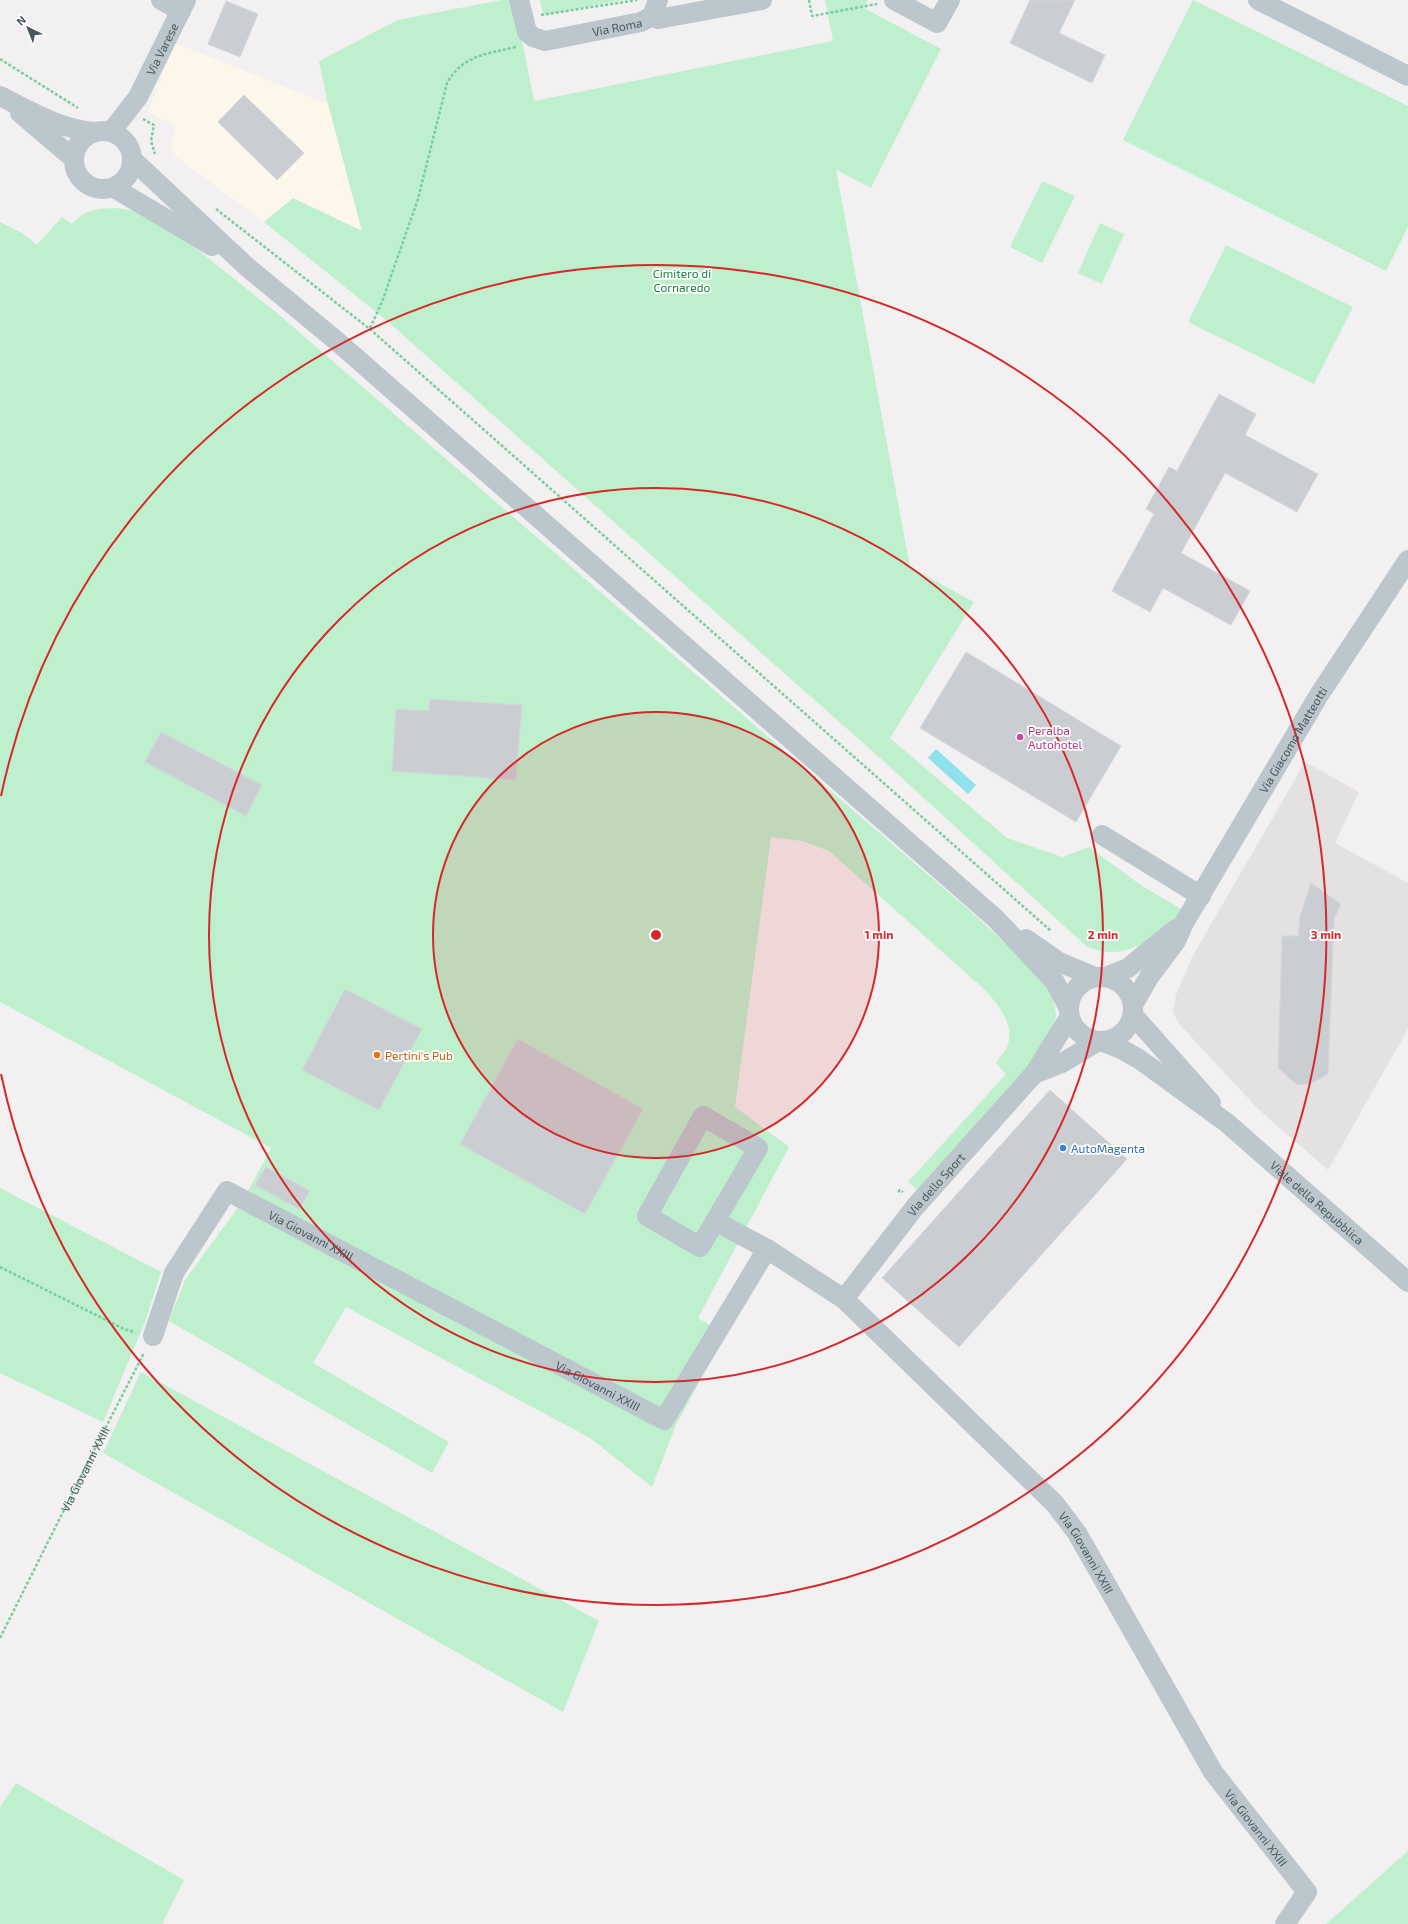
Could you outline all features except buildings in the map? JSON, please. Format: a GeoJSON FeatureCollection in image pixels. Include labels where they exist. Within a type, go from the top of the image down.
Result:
{"type":"FeatureCollection","features":[{"type":"Feature","properties":{"kind":"street"},"geometry":{"type":"LineString","coordinates":[[161,0],[184,5]]}},
{"type":"Feature","properties":{"kind":"street","name":"Via Roma"},"geometry":{"type":"LineString","coordinates":[[535,38],[546,41],[553,40],[641,22],[655,8],[658,19],[762,0]]}},
{"type":"Feature","properties":{"kind":"street"},"geometry":{"type":"LineString","coordinates":[[886,2],[937,23],[950,0]]}},
{"type":"Feature","properties":{"kind":"street"},"geometry":{"type":"LineString","coordinates":[[1258,0],[1408,76]]}},
{"type":"Feature","properties":{"kind":"street","name":"Via Varese"},"geometry":{"type":"LineString","coordinates":[[116,142],[137,107],[184,5]]}},
{"type":"Feature","properties":{"kind":"street"},"geometry":{"type":"LineString","coordinates":[[521,9],[527,32],[535,38]]}},
{"type":"Feature","properties":{"kind":"street"},"geometry":{"type":"LineString","coordinates":[[0,96],[64,126],[116,142],[246,266],[345,348],[996,919],[1055,982],[1069,1012],[1073,1027],[1080,1034],[1088,1039],[1100,1042],[1114,1040],[1122,1034],[1129,1025],[1133,1010],[1130,995],[1124,986],[1115,980],[1076,971],[1059,962],[996,919]]}},
{"type":"Feature","properties":{"kind":"street"},"geometry":{"type":"LineString","coordinates":[[0,96],[74,159]]}},
{"type":"Feature","properties":{"kind":"street"},"geometry":{"type":"LineString","coordinates":[[80,142],[116,142],[128,176],[122,183],[114,188],[105,190],[95,189],[86,185],[79,178],[75,169],[75,150],[80,142]]}},
{"type":"Feature","properties":{"kind":"street"},"geometry":{"type":"LineString","coordinates":[[114,188],[246,266]]}},
{"type":"Feature","properties":{"kind":"street","name":"Via Giacomo Matteotti"},"geometry":{"type":"LineString","coordinates":[[1133,1010],[1149,977],[1176,941],[1184,923],[1319,695],[1408,560]]}},
{"type":"Feature","properties":{"kind":"street"},"geometry":{"type":"LineString","coordinates":[[1102,835],[1201,896]]}},
{"type":"Feature","properties":{"kind":"street","name":"Via Giacomo Matteotti"},"geometry":{"type":"LineString","coordinates":[[1100,977],[1128,968],[1184,923]]}},
{"type":"Feature","properties":{"kind":"street"},"geometry":{"type":"LineString","coordinates":[[1069,1012],[1071,996],[1077,988],[1085,981],[1100,977]]}},
{"type":"Feature","properties":{"kind":"street","name":"Viale della Repubblica"},"geometry":{"type":"LineString","coordinates":[[1133,1010],[1227,1123]]}},
{"type":"Feature","properties":{"kind":"street","name":"Via dello Sport"},"geometry":{"type":"LineString","coordinates":[[844,1299],[915,1207],[1034,1074],[1069,1012]]}},
{"type":"Feature","properties":{"kind":"street","name":"Via dello Sport"},"geometry":{"type":"LineString","coordinates":[[1034,1074],[1062,1063],[1100,1042]]}},
{"type":"Feature","properties":{"kind":"street","name":"Viale della Repubblica"},"geometry":{"type":"LineString","coordinates":[[1100,1042],[1121,1049],[1139,1059],[1227,1123],[1408,1282]]}},
{"type":"Feature","properties":{"kind":"street"},"geometry":{"type":"LineString","coordinates":[[703,1116],[758,1148],[715,1221],[700,1247],[646,1216],[703,1116]]}},
{"type":"Feature","properties":{"kind":"street","name":"Via Giovanni XXIII"},"geometry":{"type":"LineString","coordinates":[[153,1336],[174,1273],[227,1191],[664,1420],[767,1249]]}},
{"type":"Feature","properties":{"kind":"street","name":"Via Giovanni XXIII"},"geometry":{"type":"LineString","coordinates":[[715,1221],[767,1249],[844,1299],[1055,1504],[1077,1533],[1213,1772],[1307,1892],[1285,1924]]}},
{"type":"Feature","properties":{"kind":"path"},"geometry":{"type":"LineString","coordinates":[[521,9],[640,0]]}},
{"type":"Feature","properties":{"kind":"path"},"geometry":{"type":"LineString","coordinates":[[809,0],[812,16],[864,8],[886,2]]}},
{"type":"Feature","properties":{"kind":"path"},"geometry":{"type":"LineString","coordinates":[[370,329],[382,302],[418,199],[447,83],[454,72],[471,58],[529,44],[535,38]]}},
{"type":"Feature","properties":{"kind":"path"},"geometry":{"type":"LineString","coordinates":[[0,59],[79,109]]}},
{"type":"Feature","properties":{"kind":"path"},"geometry":{"type":"LineString","coordinates":[[137,107],[154,125],[151,141],[157,158]]}},
{"type":"Feature","properties":{"kind":"path"},"geometry":{"type":"LineString","coordinates":[[212,206],[370,329],[1053,932]]}},
{"type":"Feature","properties":{"kind":"path"},"geometry":{"type":"LineString","coordinates":[[898,1192],[900,1190],[906,1194]]}},
{"type":"Feature","properties":{"kind":"path"},"geometry":{"type":"LineString","coordinates":[[0,1267],[124,1329],[153,1336]]}},
{"type":"Feature","properties":{"kind":"path","name":"Via Giovanni XXIII"},"geometry":{"type":"LineString","coordinates":[[0,1638],[153,1336]]}},
{"type":"Feature","properties":{"kind":"shaded area"},"geometry":{"type":"Polygon","coordinates":[[[175,43],[328,104],[362,231],[293,198],[264,222],[176,157],[171,146],[175,126],[148,111],[175,43]]]}},
{"type":"Feature","properties":{"kind":"shaded area"},"geometry":{"type":"Polygon","coordinates":[[[1305,762],[1359,792],[1335,843],[1408,883],[1408,1029],[1328,1170],[1258,1109],[1180,1025],[1173,1012],[1176,995],[1192,957],[1305,762]]]}},
{"type":"Feature","properties":{"kind":"green space","name":"Cimitero di Cornaredo"},"geometry":{"type":"Polygon","coordinates":[[[501,0],[514,0],[534,101],[833,41],[825,0],[868,0],[864,8],[941,49],[871,188],[836,170],[910,567],[974,602],[890,738],[1007,838],[1062,857],[1089,847],[1142,886],[1183,910],[1177,919],[1145,949],[1136,946],[1118,952],[1105,952],[1086,946],[880,758],[386,320],[264,222],[293,198],[362,231],[328,104],[319,61],[398,20],[501,0]]]}},
{"type":"Feature","properties":{"kind":"green space"},"geometry":{"type":"Polygon","coordinates":[[[540,0],[623,0],[543,15],[540,0]]]}},
{"type":"Feature","properties":{"kind":"green space"},"geometry":{"type":"Polygon","coordinates":[[[1193,0],[1408,106],[1408,227],[1386,271],[1123,140],[1193,0]]]}},
{"type":"Feature","properties":{"kind":"green space"},"geometry":{"type":"Polygon","coordinates":[[[1042,181],[1075,196],[1042,263],[1010,247],[1042,181]]]}},
{"type":"Feature","properties":{"kind":"green space"},"geometry":{"type":"Polygon","coordinates":[[[115,208],[137,211],[163,222],[277,313],[977,917],[1039,975],[1052,995],[1056,1013],[1054,1029],[1042,1050],[918,1191],[908,1182],[1006,1074],[996,1063],[1007,1047],[1009,1039],[1009,1031],[1004,1015],[995,1001],[984,989],[829,851],[802,841],[771,837],[735,1107],[789,1147],[698,1318],[725,1334],[676,1425],[652,1487],[590,1438],[346,1307],[313,1363],[449,1442],[432,1473],[169,1321],[185,1280],[242,1202],[271,1148],[0,1002],[0,222],[22,233],[37,245],[62,217],[72,224],[82,215],[92,211],[115,208]]]}},
{"type":"Feature","properties":{"kind":"green space"},"geometry":{"type":"Polygon","coordinates":[[[1100,223],[1124,234],[1102,284],[1078,273],[1100,223]]]}},
{"type":"Feature","properties":{"kind":"green space"},"geometry":{"type":"Polygon","coordinates":[[[1226,245],[1353,307],[1314,384],[1188,322],[1226,245]]]}},
{"type":"Feature","properties":{"kind":"green space"},"geometry":{"type":"Polygon","coordinates":[[[0,1188],[161,1272],[145,1322],[103,1422],[0,1373],[0,1188]]]}},
{"type":"Feature","properties":{"kind":"green space"},"geometry":{"type":"Polygon","coordinates":[[[141,1372],[599,1621],[563,1712],[103,1453],[141,1372]]]}},
{"type":"Feature","properties":{"kind":"green space"},"geometry":{"type":"Polygon","coordinates":[[[16,1783],[184,1880],[162,1924],[0,1924],[0,1807],[16,1783]]]}},
{"type":"Feature","properties":{"kind":"green space"},"geometry":{"type":"Polygon","coordinates":[[[1408,1851],[1408,1924],[1326,1924],[1408,1851]]]}},
{"type":"Feature","properties":{"kind":"water"},"geometry":{"type":"Polygon","coordinates":[[[936,749],[976,785],[968,794],[928,758],[936,749]]]}},
{"type":"Feature","properties":{"kind":"place","name":"Peralba Autohotel"},"geometry":{"type":"Point","coordinates":[1020,737]}},
{"type":"Feature","properties":{"kind":"place","name":"Pertini's Pub"},"geometry":{"type":"Point","coordinates":[377,1055]}},
{"type":"Feature","properties":{"kind":"place","name":"AutoMagenta"},"geometry":{"type":"Point","coordinates":[1063,1148]}}]}
